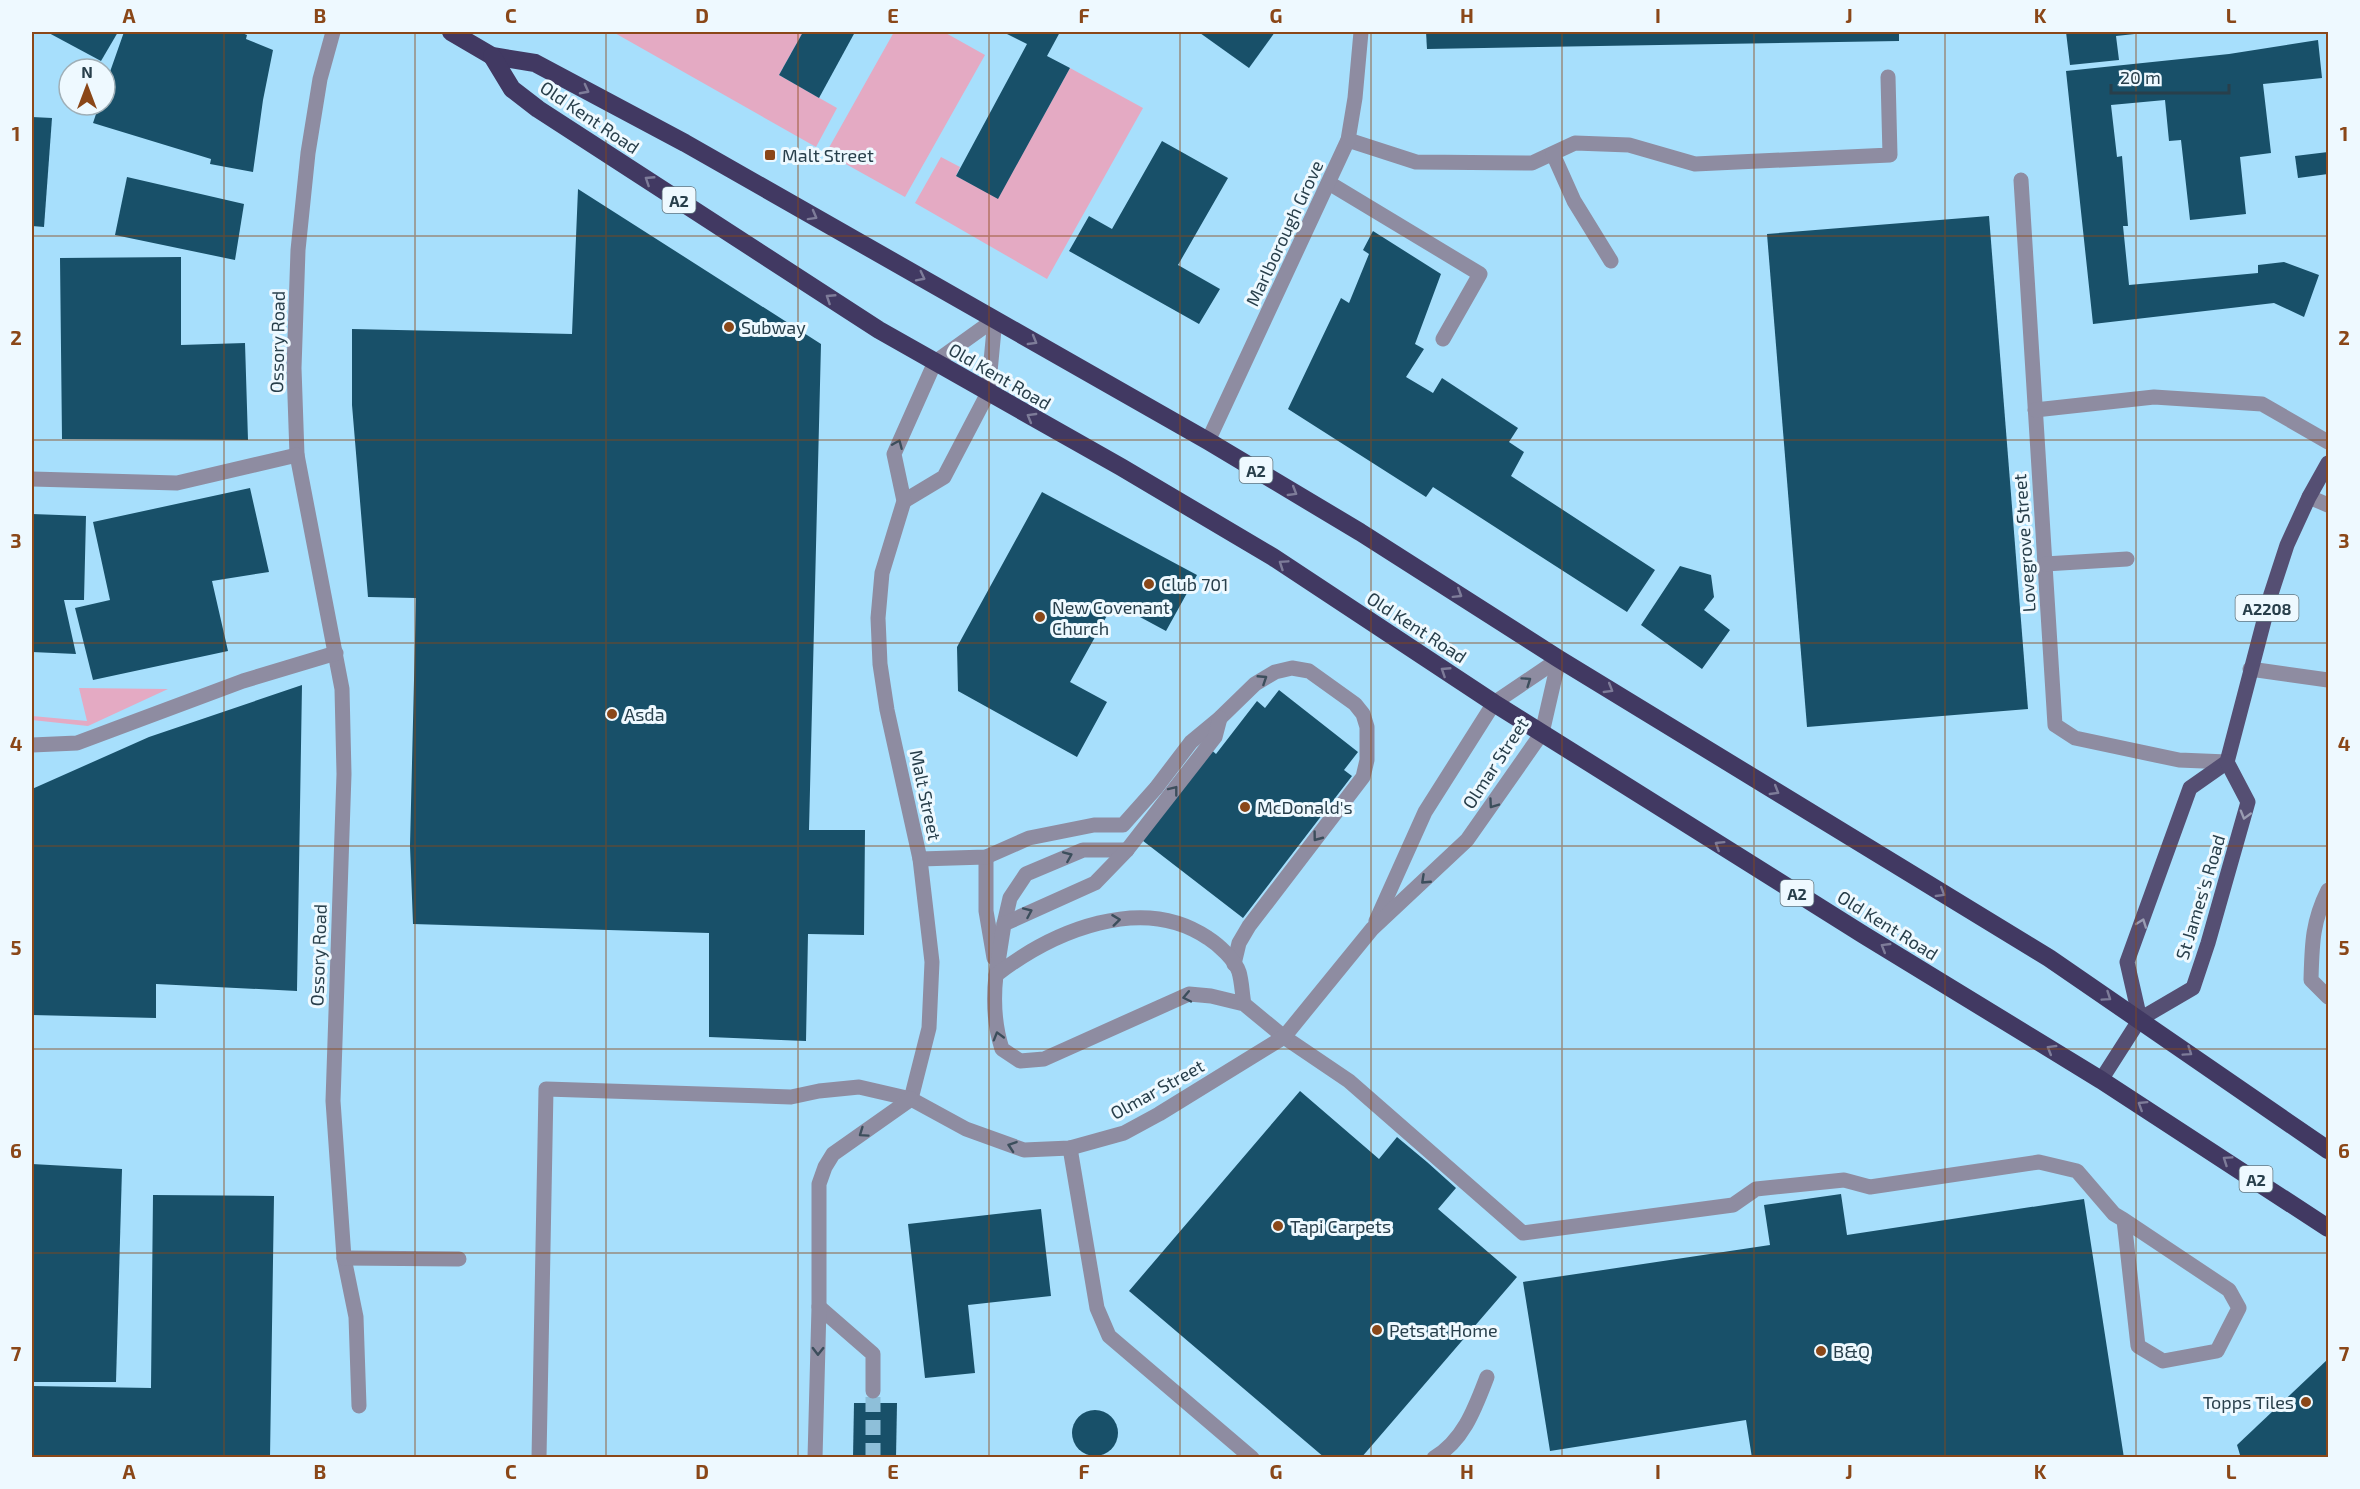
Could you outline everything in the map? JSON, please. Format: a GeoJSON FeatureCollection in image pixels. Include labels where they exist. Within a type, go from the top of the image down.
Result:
{"type":"FeatureCollection","features":[{"type":"Feature","properties":{"kind":"highway","name":"Old Kent Road"},"geometry":{"type":"LineString","coordinates":[[451,32],[492,56],[535,63],[694,149],[1208,441],[1360,532],[1559,659],[2049,958],[2328,1150]]}},
{"type":"Feature","properties":{"kind":"highway","name":"Old Kent Road"},"geometry":{"type":"LineString","coordinates":[[492,56],[512,89],[538,109],[879,330],[1121,467],[1273,557],[1542,734],[2101,1080],[2328,1228]]}},
{"type":"Feature","properties":{"kind":"main road","name":"A2208"},"geometry":{"type":"LineString","coordinates":[[2227,762],[2250,669],[2284,555],[2309,497],[2328,463]]}},
{"type":"Feature","properties":{"kind":"main road"},"geometry":{"type":"LineString","coordinates":[[2140,1019],[2127,962],[2190,789],[2227,762]]}},
{"type":"Feature","properties":{"kind":"main road","name":"St James's Road"},"geometry":{"type":"LineString","coordinates":[[2101,1080],[2140,1019],[2193,988],[2248,802],[2227,762]]}},
{"type":"Feature","properties":{"kind":"street","name":"Ossory Road"},"geometry":{"type":"LineString","coordinates":[[333,32],[320,79],[308,153],[298,250],[294,368],[297,456],[342,689],[344,774],[333,1101],[344,1258],[356,1317],[359,1406]]}},
{"type":"Feature","properties":{"kind":"street","name":"Marlborough Grove"},"geometry":{"type":"LineString","coordinates":[[1208,441],[1348,140],[1355,98],[1361,32]]}},
{"type":"Feature","properties":{"kind":"street"},"geometry":{"type":"LineString","coordinates":[[1348,140],[1416,162],[1532,163],[1575,143],[1629,145],[1695,164],[1890,155],[1888,77]]}},
{"type":"Feature","properties":{"kind":"street"},"geometry":{"type":"LineString","coordinates":[[1553,154],[1574,201],[1611,261]]}},
{"type":"Feature","properties":{"kind":"street","name":"Lovegrove Street"},"geometry":{"type":"LineString","coordinates":[[2021,180],[2055,725],[2075,738],[2179,760],[2227,762]]}},
{"type":"Feature","properties":{"kind":"street"},"geometry":{"type":"LineString","coordinates":[[1329,183],[1480,274],[1443,339]]}},
{"type":"Feature","properties":{"kind":"street"},"geometry":{"type":"LineString","coordinates":[[935,362],[995,319]]}},
{"type":"Feature","properties":{"kind":"street"},"geometry":{"type":"LineString","coordinates":[[904,501],[944,477],[988,393],[995,319]]}},
{"type":"Feature","properties":{"kind":"street","name":"Malt Street"},"geometry":{"type":"LineString","coordinates":[[911,1099],[929,1028],[932,962],[920,859],[887,710],[880,664],[878,618],[882,573],[904,501],[894,454],[935,362]]}},
{"type":"Feature","properties":{"kind":"street"},"geometry":{"type":"LineString","coordinates":[[2035,410],[2154,396],[2262,404],[2328,442]]}},
{"type":"Feature","properties":{"kind":"street"},"geometry":{"type":"LineString","coordinates":[[32,479],[177,483],[297,456]]}},
{"type":"Feature","properties":{"kind":"street"},"geometry":{"type":"LineString","coordinates":[[2309,497],[2328,505]]}},
{"type":"Feature","properties":{"kind":"street"},"geometry":{"type":"LineString","coordinates":[[2045,564],[2127,559]]}},
{"type":"Feature","properties":{"kind":"street"},"geometry":{"type":"LineString","coordinates":[[32,745],[77,743],[243,681],[336,653]]}},
{"type":"Feature","properties":{"kind":"street","name":"Olmar Street"},"geometry":{"type":"LineString","coordinates":[[1372,929],[1425,812],[1494,703],[1559,659]]}},
{"type":"Feature","properties":{"kind":"street","name":"Olmar Street"},"geometry":{"type":"LineString","coordinates":[[539,1458],[546,1089],[791,1097],[819,1091],[859,1087],[911,1099],[966,1129],[1024,1150],[1070,1148],[1124,1133],[1284,1037],[1372,929],[1467,840],[1542,734],[1559,659]]}},
{"type":"Feature","properties":{"kind":"street"},"geometry":{"type":"LineString","coordinates":[[920,859],[986,857],[1029,838],[1094,825],[1123,825],[1156,789],[1191,742],[1255,684],[1275,672],[1292,668],[1308,670],[1355,704],[1363,714],[1367,727],[1367,760],[1363,777],[1249,926],[1239,943],[1234,963]]}},
{"type":"Feature","properties":{"kind":"street"},"geometry":{"type":"LineString","coordinates":[[2250,669],[2328,680]]}},
{"type":"Feature","properties":{"kind":"street"},"geometry":{"type":"LineString","coordinates":[[1004,924],[1095,883],[1127,850],[1215,737],[1220,718]]}},
{"type":"Feature","properties":{"kind":"street"},"geometry":{"type":"LineString","coordinates":[[1127,850],[1083,850],[1026,874],[1010,898],[996,975],[995,1027],[1002,1049],[1020,1060],[1044,1059],[1189,994],[1211,996],[1244,1004],[1284,1037],[1349,1081],[1523,1233],[1733,1205],[1756,1189],[1844,1180],[1870,1187],[2039,1162],[2077,1171],[2114,1214],[2124,1220],[2229,1290],[2239,1308],[2217,1351],[2163,1361],[2138,1346],[2124,1220]]}},
{"type":"Feature","properties":{"kind":"street"},"geometry":{"type":"LineString","coordinates":[[986,857],[986,911],[996,975]]}},
{"type":"Feature","properties":{"kind":"street"},"geometry":{"type":"LineString","coordinates":[[2328,890],[2318,910],[2312,940],[2311,980],[2328,997]]}},
{"type":"Feature","properties":{"kind":"street"},"geometry":{"type":"LineString","coordinates":[[996,975],[1021,956],[1073,931],[1115,918],[1161,919],[1196,929],[1215,943],[1239,971],[1244,1004]]}},
{"type":"Feature","properties":{"kind":"street"},"geometry":{"type":"LineString","coordinates":[[815,1458],[819,1184],[833,1154],[911,1099]]}},
{"type":"Feature","properties":{"kind":"street"},"geometry":{"type":"LineString","coordinates":[[1070,1148],[1096,1308],[1109,1336],[1252,1458]]}},
{"type":"Feature","properties":{"kind":"street"},"geometry":{"type":"LineString","coordinates":[[344,1258],[459,1259]]}},
{"type":"Feature","properties":{"kind":"street"},"geometry":{"type":"LineString","coordinates":[[819,1307],[873,1354],[873,1391]]}},
{"type":"Feature","properties":{"kind":"street"},"geometry":{"type":"LineString","coordinates":[[1434,1458],[1460,1435],[1473,1413],[1487,1377]]}},
{"type":"Feature","properties":{"kind":"shaded area"},"geometry":{"type":"Polygon","coordinates":[[[613,32],[803,32],[779,75],[837,108],[816,147],[613,32]]]}},
{"type":"Feature","properties":{"kind":"shaded area"},"geometry":{"type":"Polygon","coordinates":[[[894,32],[944,32],[985,55],[905,197],[826,153],[894,32]]]}},
{"type":"Feature","properties":{"kind":"shaded area"},"geometry":{"type":"Polygon","coordinates":[[[1070,68],[1143,108],[1047,279],[915,203],[941,157],[960,167],[956,176],[998,198],[1070,68]]]}},
{"type":"Feature","properties":{"kind":"shaded area"},"geometry":{"type":"Polygon","coordinates":[[[79,688],[168,689],[88,726],[32,720],[32,716],[87,721],[79,688]]]}},
{"type":"Feature","properties":{"kind":"building"},"geometry":{"type":"Polygon","coordinates":[[[47,32],[118,32],[103,57],[94,57],[47,32]]]}},
{"type":"Feature","properties":{"kind":"building"},"geometry":{"type":"Polygon","coordinates":[[[124,32],[240,32],[247,35],[246,39],[273,50],[253,172],[210,164],[211,159],[93,123],[95,117],[117,117],[115,57],[124,32]]]}},
{"type":"Feature","properties":{"kind":"building"},"geometry":{"type":"Polygon","coordinates":[[[803,32],[855,32],[819,98],[779,75],[803,32]]]}},
{"type":"Feature","properties":{"kind":"building"},"geometry":{"type":"Polygon","coordinates":[[[1003,32],[1060,32],[1047,56],[1070,68],[998,199],[956,176],[1027,44],[1003,32]]]}},
{"type":"Feature","properties":{"kind":"building"},"geometry":{"type":"Polygon","coordinates":[[[1201,32],[1275,32],[1249,68],[1201,32]]]}},
{"type":"Feature","properties":{"kind":"building"},"geometry":{"type":"Polygon","coordinates":[[[1426,32],[1899,32],[1899,41],[1427,49],[1426,32]]]}},
{"type":"Feature","properties":{"kind":"building"},"geometry":{"type":"Polygon","coordinates":[[[2066,32],[2144,33],[2116,36],[2119,60],[2070,65],[2066,32]]]}},
{"type":"Feature","properties":{"kind":"building"},"geometry":{"type":"Polygon","coordinates":[[[2318,40],[2322,78],[2263,84],[2271,153],[2240,157],[2246,214],[2190,220],[2181,140],[2169,141],[2165,100],[2111,105],[2117,157],[2122,156],[2128,226],[2123,226],[2129,285],[2258,273],[2258,265],[2284,262],[2319,275],[2304,317],[2274,303],[2093,324],[2066,71],[2229,54],[2318,40]]]}},
{"type":"Feature","properties":{"kind":"building"},"geometry":{"type":"Polygon","coordinates":[[[32,117],[52,118],[44,227],[32,226],[32,117]]]}},
{"type":"Feature","properties":{"kind":"building"},"geometry":{"type":"Polygon","coordinates":[[[1162,141],[1228,178],[1178,265],[1220,289],[1199,324],[1069,251],[1089,216],[1112,229],[1162,141]]]}},
{"type":"Feature","properties":{"kind":"building"},"geometry":{"type":"Polygon","coordinates":[[[2328,152],[2328,174],[2298,178],[2295,156],[2328,152]]]}},
{"type":"Feature","properties":{"kind":"building"},"geometry":{"type":"Polygon","coordinates":[[[127,177],[244,204],[235,260],[115,235],[127,177]]]}},
{"type":"Feature","properties":{"kind":"building","name":"Asda"},"geometry":{"type":"Polygon","coordinates":[[[578,189],[821,344],[809,830],[865,830],[864,935],[808,934],[806,1041],[709,1037],[709,933],[413,924],[410,846],[416,598],[368,597],[352,405],[352,329],[572,334],[578,189]]]}},
{"type":"Feature","properties":{"kind":"building"},"geometry":{"type":"Polygon","coordinates":[[[1989,216],[2028,709],[1807,727],[1767,234],[1989,216]]]}},
{"type":"Feature","properties":{"kind":"building"},"geometry":{"type":"Polygon","coordinates":[[[1373,231],[1441,274],[1415,344],[1424,349],[1406,377],[1433,393],[1442,378],[1518,428],[1509,442],[1524,452],[1511,476],[1655,570],[1627,612],[1433,487],[1426,497],[1288,409],[1341,298],[1349,303],[1369,254],[1363,250],[1373,231]]]}},
{"type":"Feature","properties":{"kind":"building"},"geometry":{"type":"Polygon","coordinates":[[[181,257],[181,345],[245,343],[248,440],[62,439],[60,258],[181,257]]]}},
{"type":"Feature","properties":{"kind":"building"},"geometry":{"type":"Polygon","coordinates":[[[250,488],[269,572],[212,581],[228,651],[93,680],[75,608],[110,600],[93,522],[250,488]]]}},
{"type":"Feature","properties":{"kind":"building","name":"New Covenant Church"},"geometry":{"type":"Polygon","coordinates":[[[1042,492],[1197,575],[1166,631],[1114,603],[1070,682],[1107,702],[1077,757],[958,691],[957,647],[1042,492]]]}},
{"type":"Feature","properties":{"kind":"building"},"geometry":{"type":"Polygon","coordinates":[[[32,514],[86,516],[84,600],[64,600],[76,654],[32,652],[32,514]]]}},
{"type":"Feature","properties":{"kind":"building"},"geometry":{"type":"Polygon","coordinates":[[[1680,566],[1711,575],[1714,597],[1704,610],[1730,630],[1702,669],[1641,625],[1680,566]]]}},
{"type":"Feature","properties":{"kind":"building"},"geometry":{"type":"Polygon","coordinates":[[[302,685],[297,991],[156,984],[156,1018],[32,1015],[32,789],[149,737],[302,685]]]}},
{"type":"Feature","properties":{"kind":"building","name":"McDonald's"},"geometry":{"type":"Polygon","coordinates":[[[1279,690],[1358,752],[1344,770],[1352,776],[1243,918],[1138,837],[1208,747],[1216,754],[1257,701],[1265,708],[1279,690]]]}},
{"type":"Feature","properties":{"kind":"building"},"geometry":{"type":"Polygon","coordinates":[[[1300,1091],[1379,1159],[1397,1137],[1427,1162],[1456,1188],[1438,1209],[1517,1277],[1361,1458],[1325,1458],[1129,1291],[1300,1091]]]}},
{"type":"Feature","properties":{"kind":"building"},"geometry":{"type":"Polygon","coordinates":[[[32,1164],[122,1169],[116,1382],[32,1382],[32,1164]]]}},
{"type":"Feature","properties":{"kind":"building","name":"B&Q"},"geometry":{"type":"Polygon","coordinates":[[[1841,1194],[1847,1235],[2084,1199],[2124,1458],[1752,1458],[1746,1420],[1550,1451],[1523,1282],[1770,1245],[1764,1205],[1841,1194]]]}},
{"type":"Feature","properties":{"kind":"building"},"geometry":{"type":"Polygon","coordinates":[[[153,1195],[274,1196],[270,1458],[32,1458],[32,1386],[151,1388],[153,1195]]]}},
{"type":"Feature","properties":{"kind":"building"},"geometry":{"type":"Polygon","coordinates":[[[1041,1209],[1051,1296],[968,1305],[975,1373],[925,1378],[908,1224],[1041,1209]]]}},
{"type":"Feature","properties":{"kind":"building","name":"Topps Tiles"},"geometry":{"type":"Polygon","coordinates":[[[2328,1359],[2328,1458],[2241,1458],[2237,1445],[2328,1359]]]}},
{"type":"Feature","properties":{"kind":"building"},"geometry":{"type":"Polygon","coordinates":[[[854,1403],[897,1403],[896,1458],[853,1458],[854,1403]]]}},
{"type":"Feature","properties":{"kind":"building"},"geometry":{"type":"Polygon","coordinates":[[[1095,1410],[1111,1417],[1118,1433],[1111,1449],[1095,1456],[1079,1449],[1072,1433],[1079,1417],[1095,1410]]]}},
{"type":"Feature","properties":{"kind":"tunnel"},"geometry":{"type":"LineString","coordinates":[[873,1391],[873,1458]]}},
{"type":"Feature","properties":{"kind":"place","name":"Malt Street"},"geometry":{"type":"Point","coordinates":[770,155]}},
{"type":"Feature","properties":{"kind":"place","name":"Subway"},"geometry":{"type":"Point","coordinates":[729,327]}},
{"type":"Feature","properties":{"kind":"place","name":"Club 701"},"geometry":{"type":"Point","coordinates":[1149,584]}},
{"type":"Feature","properties":{"kind":"place","name":"New Covenant Church"},"geometry":{"type":"Point","coordinates":[1040,617]}},
{"type":"Feature","properties":{"kind":"place","name":"Asda"},"geometry":{"type":"Point","coordinates":[612,714]}},
{"type":"Feature","properties":{"kind":"place","name":"McDonald's"},"geometry":{"type":"Point","coordinates":[1245,807]}},
{"type":"Feature","properties":{"kind":"place","name":"Tapi Carpets"},"geometry":{"type":"Point","coordinates":[1278,1226]}},
{"type":"Feature","properties":{"kind":"place","name":"Pets at Home"},"geometry":{"type":"Point","coordinates":[1377,1330]}},
{"type":"Feature","properties":{"kind":"place","name":"B&Q"},"geometry":{"type":"Point","coordinates":[1821,1351]}},
{"type":"Feature","properties":{"kind":"place","name":"Topps Tiles"},"geometry":{"type":"Point","coordinates":[2306,1402]}}]}
